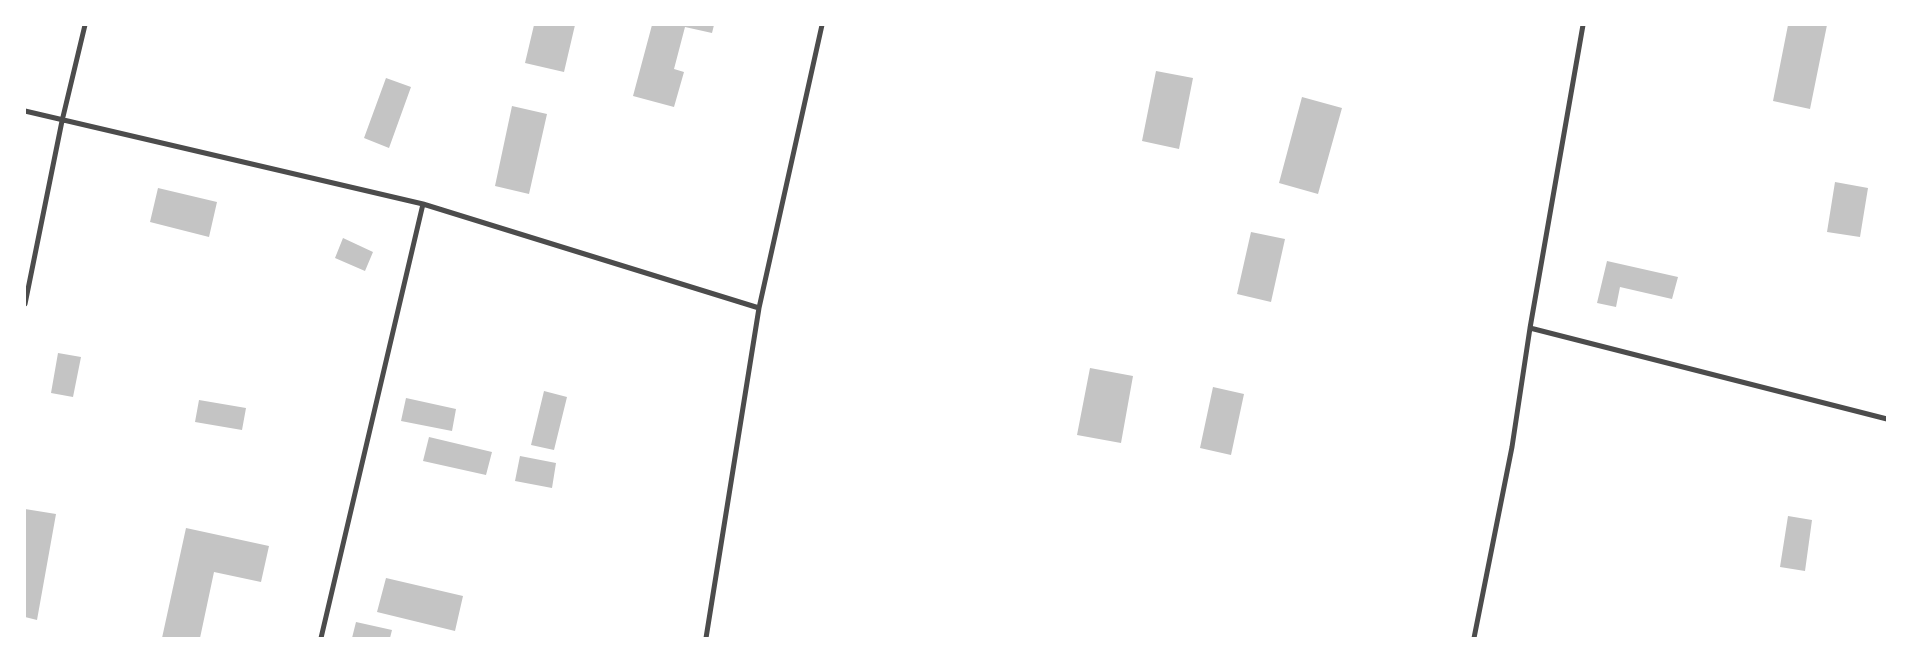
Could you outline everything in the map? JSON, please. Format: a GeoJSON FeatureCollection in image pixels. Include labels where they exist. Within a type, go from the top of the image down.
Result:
{"type":"FeatureCollection","features":[{"type":"Feature","properties":{"kind":"street"},"geometry":{"type":"LineString","coordinates":[[25,304],[62,121],[85,25]]}},
{"type":"Feature","properties":{"kind":"street"},"geometry":{"type":"LineString","coordinates":[[706,638],[759,308],[822,25]]}},
{"type":"Feature","properties":{"kind":"street"},"geometry":{"type":"LineString","coordinates":[[1474,638],[1512,447],[1530,328],[1584,25]]}},
{"type":"Feature","properties":{"kind":"street"},"geometry":{"type":"LineString","coordinates":[[25,111],[423,204],[759,308]]}},
{"type":"Feature","properties":{"kind":"street"},"geometry":{"type":"LineString","coordinates":[[321,638],[423,204]]}},
{"type":"Feature","properties":{"kind":"street"},"geometry":{"type":"LineString","coordinates":[[1530,328],[1887,419]]}},
{"type":"Feature","properties":{"kind":"building"},"geometry":{"type":"Polygon","coordinates":[[[534,25],[575,25],[564,72],[525,63],[534,25]]]}},
{"type":"Feature","properties":{"kind":"building"},"geometry":{"type":"Polygon","coordinates":[[[652,25],[714,25],[712,33],[685,27],[674,69],[684,72],[674,107],[633,96],[652,25]]]}},
{"type":"Feature","properties":{"kind":"building"},"geometry":{"type":"Polygon","coordinates":[[[1788,25],[1827,25],[1810,109],[1773,101],[1788,25]]]}},
{"type":"Feature","properties":{"kind":"building"},"geometry":{"type":"Polygon","coordinates":[[[1156,71],[1193,78],[1179,149],[1142,141],[1156,71]]]}},
{"type":"Feature","properties":{"kind":"building"},"geometry":{"type":"Polygon","coordinates":[[[386,78],[411,87],[389,148],[364,138],[386,78]]]}},
{"type":"Feature","properties":{"kind":"building"},"geometry":{"type":"Polygon","coordinates":[[[1302,97],[1342,108],[1318,194],[1279,183],[1302,97]]]}},
{"type":"Feature","properties":{"kind":"building"},"geometry":{"type":"Polygon","coordinates":[[[512,106],[547,114],[529,194],[495,186],[512,106]]]}},
{"type":"Feature","properties":{"kind":"building"},"geometry":{"type":"Polygon","coordinates":[[[1835,182],[1868,188],[1860,237],[1827,232],[1835,182]]]}},
{"type":"Feature","properties":{"kind":"building"},"geometry":{"type":"Polygon","coordinates":[[[158,188],[217,202],[209,237],[150,222],[158,188]]]}},
{"type":"Feature","properties":{"kind":"building"},"geometry":{"type":"Polygon","coordinates":[[[1251,232],[1285,239],[1271,302],[1237,294],[1251,232]]]}},
{"type":"Feature","properties":{"kind":"building"},"geometry":{"type":"Polygon","coordinates":[[[343,238],[373,252],[365,271],[335,258],[343,238]]]}},
{"type":"Feature","properties":{"kind":"building"},"geometry":{"type":"Polygon","coordinates":[[[1607,261],[1678,277],[1672,299],[1620,287],[1616,307],[1597,303],[1607,261]]]}},
{"type":"Feature","properties":{"kind":"building"},"geometry":{"type":"Polygon","coordinates":[[[58,353],[81,357],[73,397],[51,393],[58,353]]]}},
{"type":"Feature","properties":{"kind":"building"},"geometry":{"type":"Polygon","coordinates":[[[1090,368],[1133,376],[1121,443],[1077,435],[1090,368]]]}},
{"type":"Feature","properties":{"kind":"building"},"geometry":{"type":"Polygon","coordinates":[[[1213,387],[1244,394],[1231,455],[1200,448],[1213,387]]]}},
{"type":"Feature","properties":{"kind":"building"},"geometry":{"type":"Polygon","coordinates":[[[544,391],[567,397],[554,450],[531,445],[544,391]]]}},
{"type":"Feature","properties":{"kind":"building"},"geometry":{"type":"Polygon","coordinates":[[[406,398],[456,409],[452,431],[401,421],[406,398]]]}},
{"type":"Feature","properties":{"kind":"building"},"geometry":{"type":"Polygon","coordinates":[[[199,400],[246,408],[242,430],[195,422],[199,400]]]}},
{"type":"Feature","properties":{"kind":"building"},"geometry":{"type":"Polygon","coordinates":[[[429,437],[492,452],[486,475],[423,461],[429,437]]]}},
{"type":"Feature","properties":{"kind":"building"},"geometry":{"type":"Polygon","coordinates":[[[520,456],[556,463],[552,488],[515,481],[520,456]]]}},
{"type":"Feature","properties":{"kind":"building"},"geometry":{"type":"Polygon","coordinates":[[[25,509],[56,514],[37,620],[25,617],[25,509]]]}},
{"type":"Feature","properties":{"kind":"building"},"geometry":{"type":"Polygon","coordinates":[[[1788,516],[1812,520],[1805,571],[1780,567],[1788,516]]]}},
{"type":"Feature","properties":{"kind":"building"},"geometry":{"type":"Polygon","coordinates":[[[186,528],[269,546],[261,582],[214,572],[200,638],[162,638],[186,528]]]}},
{"type":"Feature","properties":{"kind":"building"},"geometry":{"type":"Polygon","coordinates":[[[386,578],[463,596],[455,631],[377,612],[386,578]]]}},
{"type":"Feature","properties":{"kind":"building"},"geometry":{"type":"Polygon","coordinates":[[[356,622],[392,630],[390,638],[352,638],[356,622]]]}}]}
